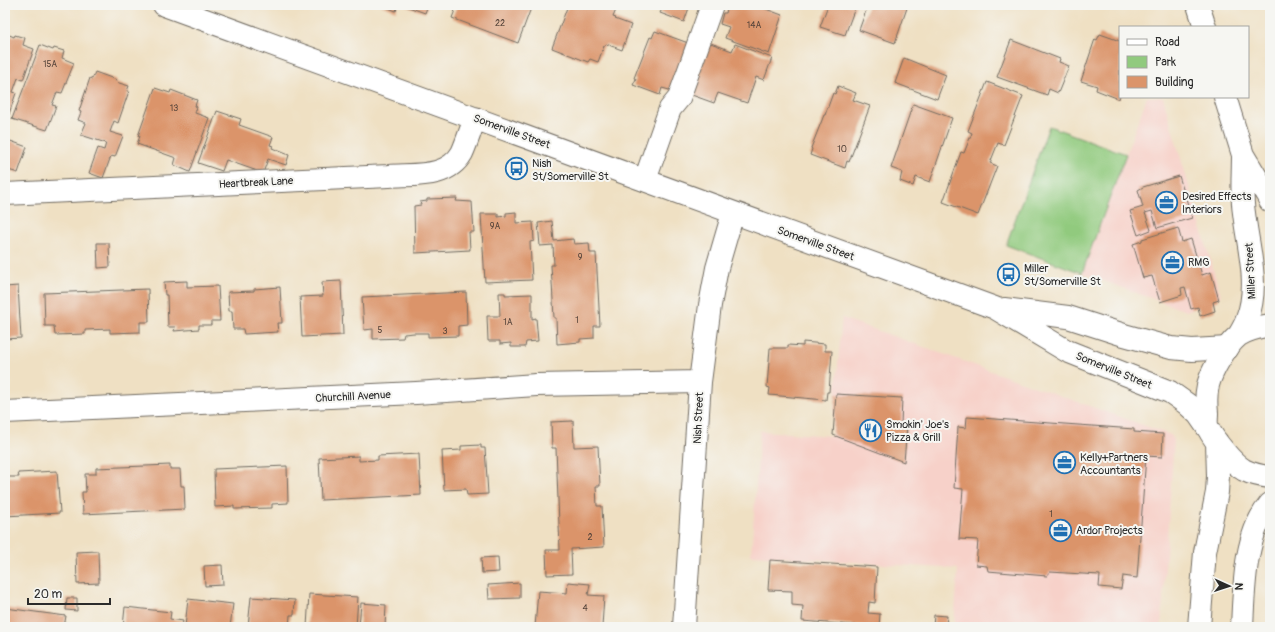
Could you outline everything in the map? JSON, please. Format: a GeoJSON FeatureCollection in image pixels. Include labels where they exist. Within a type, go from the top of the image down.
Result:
{"type":"FeatureCollection","features":[{"type":"Feature","properties":{"kind":"street","name":"Somerville Street"},"geometry":{"type":"LineString","coordinates":[[164,5],[204,12],[475,118],[995,308],[1067,351],[1170,392],[1198,414],[1234,462],[1243,469],[1255,474],[1270,477]]}},
{"type":"Feature","properties":{"kind":"street"},"geometry":{"type":"LineString","coordinates":[[645,180],[670,109],[679,98],[712,5]]}},
{"type":"Feature","properties":{"kind":"street"},"geometry":{"type":"LineString","coordinates":[[1198,5],[1205,26]]}},
{"type":"Feature","properties":{"kind":"street","name":"Miller Street"},"geometry":{"type":"LineString","coordinates":[[1225,98],[1243,155],[1270,202]]}},
{"type":"Feature","properties":{"kind":"street","name":"Heartbreak Lane"},"geometry":{"type":"LineString","coordinates":[[5,194],[380,177],[436,173],[447,169],[455,162],[462,152],[475,118]]}},
{"type":"Feature","properties":{"kind":"street","name":"Miller Street"},"geometry":{"type":"LineString","coordinates":[[1199,627],[1206,552],[1217,492],[1218,476],[1206,402],[1208,385],[1216,366],[1247,320],[1252,303],[1251,256],[1243,212],[1243,155]]}},
{"type":"Feature","properties":{"kind":"street","name":"Nish Street"},"geometry":{"type":"LineString","coordinates":[[684,627],[700,382],[711,298],[717,268],[733,213]]}},
{"type":"Feature","properties":{"kind":"street","name":"Somerville Street"},"geometry":{"type":"LineString","coordinates":[[995,308],[1068,317],[1171,348],[1192,350],[1233,342]]}},
{"type":"Feature","properties":{"kind":"street"},"geometry":{"type":"LineString","coordinates":[[1233,342],[1258,328],[1270,325]]}},
{"type":"Feature","properties":{"kind":"street","name":"Churchill Avenue"},"geometry":{"type":"LineString","coordinates":[[5,412],[416,393],[536,385],[700,382]]}},
{"type":"Feature","properties":{"kind":"street"},"geometry":{"type":"LineString","coordinates":[[1242,627],[1245,578],[1249,553],[1259,521],[1264,511],[1270,504]]}},
{"type":"Feature","properties":{"kind":"shaded area"},"geometry":{"type":"Polygon","coordinates":[[[1147,98],[1163,98],[1221,296],[1216,302],[1186,311],[1082,273],[1147,98]]]}},
{"type":"Feature","properties":{"kind":"shaded area"},"geometry":{"type":"Polygon","coordinates":[[[842,318],[1171,435],[1174,440],[1161,627],[954,627],[958,569],[751,555],[760,431],[832,436],[842,318]]]}},
{"type":"Feature","properties":{"kind":"green space"},"geometry":{"type":"Polygon","coordinates":[[[1049,126],[1126,154],[1082,273],[1006,245],[1049,126]]]}},
{"type":"Feature","properties":{"kind":"building"},"geometry":{"type":"Polygon","coordinates":[[[381,5],[398,5],[396,11],[381,5]]]}},
{"type":"Feature","properties":{"kind":"building"},"geometry":{"type":"Polygon","coordinates":[[[403,5],[428,5],[425,13],[403,5]]]}},
{"type":"Feature","properties":{"kind":"building"},"geometry":{"type":"Polygon","coordinates":[[[457,5],[522,5],[531,8],[518,43],[452,18],[457,5]]]}},
{"type":"Feature","properties":{"kind":"building"},"geometry":{"type":"Polygon","coordinates":[[[568,5],[618,5],[613,17],[631,25],[622,50],[606,44],[598,62],[590,59],[588,62],[552,48],[568,5]]]}},
{"type":"Feature","properties":{"kind":"building"},"geometry":{"type":"Polygon","coordinates":[[[664,5],[690,5],[684,22],[660,13],[664,5]]]}},
{"type":"Feature","properties":{"kind":"building"},"geometry":{"type":"Polygon","coordinates":[[[728,5],[755,5],[782,15],[769,54],[725,38],[729,27],[720,24],[723,13],[726,13],[728,5]]]}},
{"type":"Feature","properties":{"kind":"building"},"geometry":{"type":"Polygon","coordinates":[[[828,5],[856,5],[845,35],[820,27],[828,5]]]}},
{"type":"Feature","properties":{"kind":"building"},"geometry":{"type":"Polygon","coordinates":[[[868,5],[908,5],[895,43],[859,30],[868,5]]]}},
{"type":"Feature","properties":{"kind":"building"},"geometry":{"type":"Polygon","coordinates":[[[655,31],[691,44],[673,91],[662,88],[660,95],[633,85],[636,79],[634,78],[650,37],[652,38],[655,31]]]}},
{"type":"Feature","properties":{"kind":"building"},"geometry":{"type":"Polygon","coordinates":[[[5,33],[14,37],[15,35],[25,38],[23,45],[34,49],[23,80],[18,78],[13,92],[16,93],[8,117],[5,116],[5,33]]]}},
{"type":"Feature","properties":{"kind":"building"},"geometry":{"type":"Polygon","coordinates":[[[1100,34],[1119,41],[1119,99],[1096,90],[1097,86],[1081,81],[1095,39],[1097,40],[1100,34]]]}},
{"type":"Feature","properties":{"kind":"building"},"geometry":{"type":"Polygon","coordinates":[[[1011,40],[1060,59],[1059,62],[1069,66],[1058,93],[1049,89],[1047,95],[997,77],[1011,40]]]}},
{"type":"Feature","properties":{"kind":"building"},"geometry":{"type":"Polygon","coordinates":[[[708,42],[732,51],[735,44],[772,58],[764,80],[756,77],[747,103],[718,93],[714,103],[689,94],[708,42]]]}},
{"type":"Feature","properties":{"kind":"building"},"geometry":{"type":"Polygon","coordinates":[[[40,45],[53,50],[54,48],[64,51],[62,58],[74,63],[62,93],[57,92],[52,105],[56,106],[47,130],[12,119],[40,45]]]}},
{"type":"Feature","properties":{"kind":"building"},"geometry":{"type":"Polygon","coordinates":[[[904,58],[946,75],[937,99],[895,83],[904,58]]]}},
{"type":"Feature","properties":{"kind":"building"},"geometry":{"type":"Polygon","coordinates":[[[95,72],[117,80],[116,82],[129,86],[127,91],[129,91],[118,123],[114,121],[110,132],[123,136],[115,157],[111,156],[103,178],[89,173],[98,148],[104,150],[106,143],[81,135],[86,123],[78,120],[81,112],[79,111],[90,78],[92,79],[95,72]]]}},
{"type":"Feature","properties":{"kind":"building"},"geometry":{"type":"Polygon","coordinates":[[[987,82],[1023,96],[1004,145],[998,143],[990,163],[997,166],[978,215],[943,202],[961,152],[964,153],[972,133],[968,131],[987,82]]]}},
{"type":"Feature","properties":{"kind":"building"},"geometry":{"type":"Polygon","coordinates":[[[838,86],[856,93],[853,100],[870,106],[849,162],[847,161],[845,168],[810,155],[811,148],[824,115],[833,93],[835,94],[838,86]]]}},
{"type":"Feature","properties":{"kind":"building"},"geometry":{"type":"Polygon","coordinates":[[[155,88],[170,93],[171,90],[197,100],[195,113],[209,118],[190,172],[174,165],[176,158],[137,144],[140,136],[138,136],[155,88]]]}},
{"type":"Feature","properties":{"kind":"building"},"geometry":{"type":"Polygon","coordinates":[[[913,104],[952,118],[930,182],[916,177],[913,186],[900,181],[902,172],[891,168],[913,104]]]}},
{"type":"Feature","properties":{"kind":"building"},"geometry":{"type":"Polygon","coordinates":[[[217,111],[241,119],[239,125],[273,137],[270,145],[273,146],[272,148],[289,155],[286,165],[268,159],[263,173],[226,160],[222,171],[198,163],[217,111]]]}},
{"type":"Feature","properties":{"kind":"building"},"geometry":{"type":"Polygon","coordinates":[[[5,139],[27,147],[18,173],[5,169],[5,139]]]}},
{"type":"Feature","properties":{"kind":"building"},"geometry":{"type":"Polygon","coordinates":[[[1179,176],[1192,218],[1157,228],[1152,211],[1145,213],[1151,230],[1138,235],[1130,211],[1143,207],[1138,190],[1143,187],[1179,176]]]}},
{"type":"Feature","properties":{"kind":"building"},"geometry":{"type":"Polygon","coordinates":[[[457,198],[456,201],[472,202],[474,232],[469,232],[470,250],[415,253],[414,206],[421,205],[420,202],[427,201],[427,199],[457,198]]]}},
{"type":"Feature","properties":{"kind":"building"},"geometry":{"type":"Polygon","coordinates":[[[516,212],[516,223],[533,222],[534,241],[530,242],[532,280],[485,282],[481,214],[498,214],[498,217],[506,216],[506,213],[516,212]]]}},
{"type":"Feature","properties":{"kind":"building"},"geometry":{"type":"Polygon","coordinates":[[[552,221],[554,241],[573,239],[574,244],[589,243],[590,253],[596,253],[600,326],[594,326],[594,338],[580,339],[580,342],[557,344],[551,265],[554,265],[553,245],[540,246],[538,223],[552,221]]]}},
{"type":"Feature","properties":{"kind":"building"},"geometry":{"type":"Polygon","coordinates":[[[1178,228],[1182,242],[1191,239],[1202,275],[1211,272],[1219,300],[1213,302],[1215,311],[1200,316],[1198,307],[1191,309],[1185,287],[1181,288],[1182,295],[1160,302],[1152,276],[1143,278],[1133,244],[1142,241],[1142,239],[1178,228]]]}},
{"type":"Feature","properties":{"kind":"building"},"geometry":{"type":"Polygon","coordinates":[[[97,243],[109,243],[110,267],[98,268],[97,243]]]}},
{"type":"Feature","properties":{"kind":"building"},"geometry":{"type":"Polygon","coordinates":[[[187,281],[187,287],[218,286],[220,321],[211,321],[211,325],[199,325],[199,329],[174,331],[175,327],[168,327],[167,295],[165,295],[164,282],[187,281]]]}},
{"type":"Feature","properties":{"kind":"building"},"geometry":{"type":"Polygon","coordinates":[[[341,281],[343,335],[302,337],[300,297],[323,296],[322,282],[341,281]]]}},
{"type":"Feature","properties":{"kind":"building"},"geometry":{"type":"Polygon","coordinates":[[[18,286],[21,338],[5,339],[5,287],[18,286]]]}},
{"type":"Feature","properties":{"kind":"building"},"geometry":{"type":"Polygon","coordinates":[[[280,287],[282,323],[277,323],[278,332],[244,334],[243,329],[233,329],[232,311],[229,311],[228,292],[254,291],[254,289],[280,287]]]}},
{"type":"Feature","properties":{"kind":"building"},"geometry":{"type":"Polygon","coordinates":[[[148,289],[149,322],[140,322],[140,332],[110,333],[110,329],[85,330],[85,334],[55,335],[54,326],[45,326],[44,293],[148,289]]]}},
{"type":"Feature","properties":{"kind":"building"},"geometry":{"type":"Polygon","coordinates":[[[466,292],[467,325],[458,326],[458,336],[428,337],[428,333],[414,333],[404,334],[403,338],[373,339],[373,329],[364,330],[362,297],[466,292]]]}},
{"type":"Feature","properties":{"kind":"building"},"geometry":{"type":"Polygon","coordinates":[[[499,293],[505,293],[505,295],[532,294],[532,319],[536,318],[538,341],[526,342],[525,347],[511,347],[511,343],[500,344],[500,341],[488,341],[487,316],[500,316],[499,293]]]}},
{"type":"Feature","properties":{"kind":"building"},"geometry":{"type":"Polygon","coordinates":[[[803,342],[825,344],[825,351],[832,351],[829,392],[827,392],[826,400],[769,395],[770,388],[767,387],[770,348],[788,348],[788,345],[803,346],[803,342]]]}},
{"type":"Feature","properties":{"kind":"building","name":"Smokin' Joe's Pizza & Grill"},"geometry":{"type":"Polygon","coordinates":[[[836,394],[902,398],[901,425],[907,426],[904,462],[833,435],[836,394]]]}},
{"type":"Feature","properties":{"kind":"building"},"geometry":{"type":"Polygon","coordinates":[[[967,417],[1134,429],[1134,432],[1163,434],[1162,457],[1146,456],[1137,578],[1123,576],[1121,589],[1099,587],[1100,575],[1050,572],[1047,576],[988,571],[987,566],[976,565],[978,540],[959,539],[963,489],[954,488],[958,427],[966,428],[967,417]]]}},
{"type":"Feature","properties":{"kind":"building"},"geometry":{"type":"Polygon","coordinates":[[[573,421],[574,447],[598,446],[600,486],[596,486],[597,506],[602,506],[604,547],[571,549],[572,574],[547,575],[546,550],[560,550],[556,448],[552,448],[551,422],[573,421]]]}},
{"type":"Feature","properties":{"kind":"building"},"geometry":{"type":"Polygon","coordinates":[[[481,445],[481,448],[485,448],[488,494],[467,495],[466,489],[444,490],[442,451],[461,450],[461,446],[481,445]]]}},
{"type":"Feature","properties":{"kind":"building"},"geometry":{"type":"Polygon","coordinates":[[[419,454],[421,495],[321,500],[319,458],[359,456],[359,461],[378,460],[378,456],[419,454]]]}},
{"type":"Feature","properties":{"kind":"building"},"geometry":{"type":"Polygon","coordinates":[[[170,465],[170,469],[180,469],[181,486],[184,486],[185,509],[83,514],[82,492],[86,492],[85,474],[96,474],[96,468],[170,465]]]}},
{"type":"Feature","properties":{"kind":"building"},"geometry":{"type":"Polygon","coordinates":[[[287,466],[288,503],[272,504],[272,508],[234,509],[234,506],[215,507],[214,469],[287,466]]]}},
{"type":"Feature","properties":{"kind":"building"},"geometry":{"type":"Polygon","coordinates":[[[57,471],[60,513],[5,516],[5,477],[19,477],[18,473],[57,471]]]}},
{"type":"Feature","properties":{"kind":"building"},"geometry":{"type":"Polygon","coordinates":[[[98,551],[99,583],[77,584],[76,552],[98,551]]]}},
{"type":"Feature","properties":{"kind":"building"},"geometry":{"type":"Polygon","coordinates":[[[498,557],[499,572],[482,573],[481,558],[498,557]]]}},
{"type":"Feature","properties":{"kind":"building"},"geometry":{"type":"Polygon","coordinates":[[[770,560],[877,567],[875,603],[869,602],[868,613],[880,614],[879,627],[802,621],[803,606],[792,605],[792,591],[768,590],[770,560]]]}},
{"type":"Feature","properties":{"kind":"building"},"geometry":{"type":"Polygon","coordinates":[[[222,565],[223,585],[205,586],[204,566],[222,565]]]}},
{"type":"Feature","properties":{"kind":"building"},"geometry":{"type":"Polygon","coordinates":[[[568,582],[590,584],[588,595],[604,596],[602,627],[535,627],[538,591],[567,593],[568,582]]]}},
{"type":"Feature","properties":{"kind":"building"},"geometry":{"type":"Polygon","coordinates":[[[520,583],[520,598],[489,599],[488,585],[520,583]]]}},
{"type":"Feature","properties":{"kind":"building"},"geometry":{"type":"Polygon","coordinates":[[[309,594],[358,597],[356,627],[307,627],[309,594]]]}},
{"type":"Feature","properties":{"kind":"building"},"geometry":{"type":"Polygon","coordinates":[[[251,597],[295,600],[294,615],[290,615],[289,627],[248,627],[251,597]]]}},
{"type":"Feature","properties":{"kind":"building"},"geometry":{"type":"Polygon","coordinates":[[[67,598],[77,598],[77,611],[66,610],[67,598]]]}},
{"type":"Feature","properties":{"kind":"building"},"geometry":{"type":"Polygon","coordinates":[[[188,599],[233,604],[230,627],[185,627],[188,599]]]}},
{"type":"Feature","properties":{"kind":"building"},"geometry":{"type":"Polygon","coordinates":[[[361,603],[386,605],[385,627],[359,627],[361,603]]]}},
{"type":"Feature","properties":{"kind":"building"},"geometry":{"type":"Polygon","coordinates":[[[125,607],[171,612],[170,619],[183,621],[182,627],[123,627],[125,607]]]}},
{"type":"Feature","properties":{"kind":"building"},"geometry":{"type":"Polygon","coordinates":[[[5,608],[66,616],[64,627],[5,627],[5,608]]]}},
{"type":"Feature","properties":{"kind":"building"},"geometry":{"type":"Polygon","coordinates":[[[934,615],[947,616],[946,627],[933,627],[934,615]]]}},
{"type":"Feature","properties":{"kind":"place","name":"Nish St/Somerville St"},"geometry":{"type":"Point","coordinates":[517,169]}},
{"type":"Feature","properties":{"kind":"place","name":"Desired Effects Interiors"},"geometry":{"type":"Point","coordinates":[1166,202]}},
{"type":"Feature","properties":{"kind":"place","name":"RMG"},"geometry":{"type":"Point","coordinates":[1173,262]}},
{"type":"Feature","properties":{"kind":"place","name":"Miller St/Somerville St"},"geometry":{"type":"Point","coordinates":[1008,274]}},
{"type":"Feature","properties":{"kind":"place","name":"Smokin' Joe's Pizza & Grill"},"geometry":{"type":"Point","coordinates":[870,430]}},
{"type":"Feature","properties":{"kind":"place","name":"Kelly+Partners Accountants"},"geometry":{"type":"Point","coordinates":[1064,463]}},
{"type":"Feature","properties":{"kind":"place","name":"Ardor Projects"},"geometry":{"type":"Point","coordinates":[1060,530]}}]}
